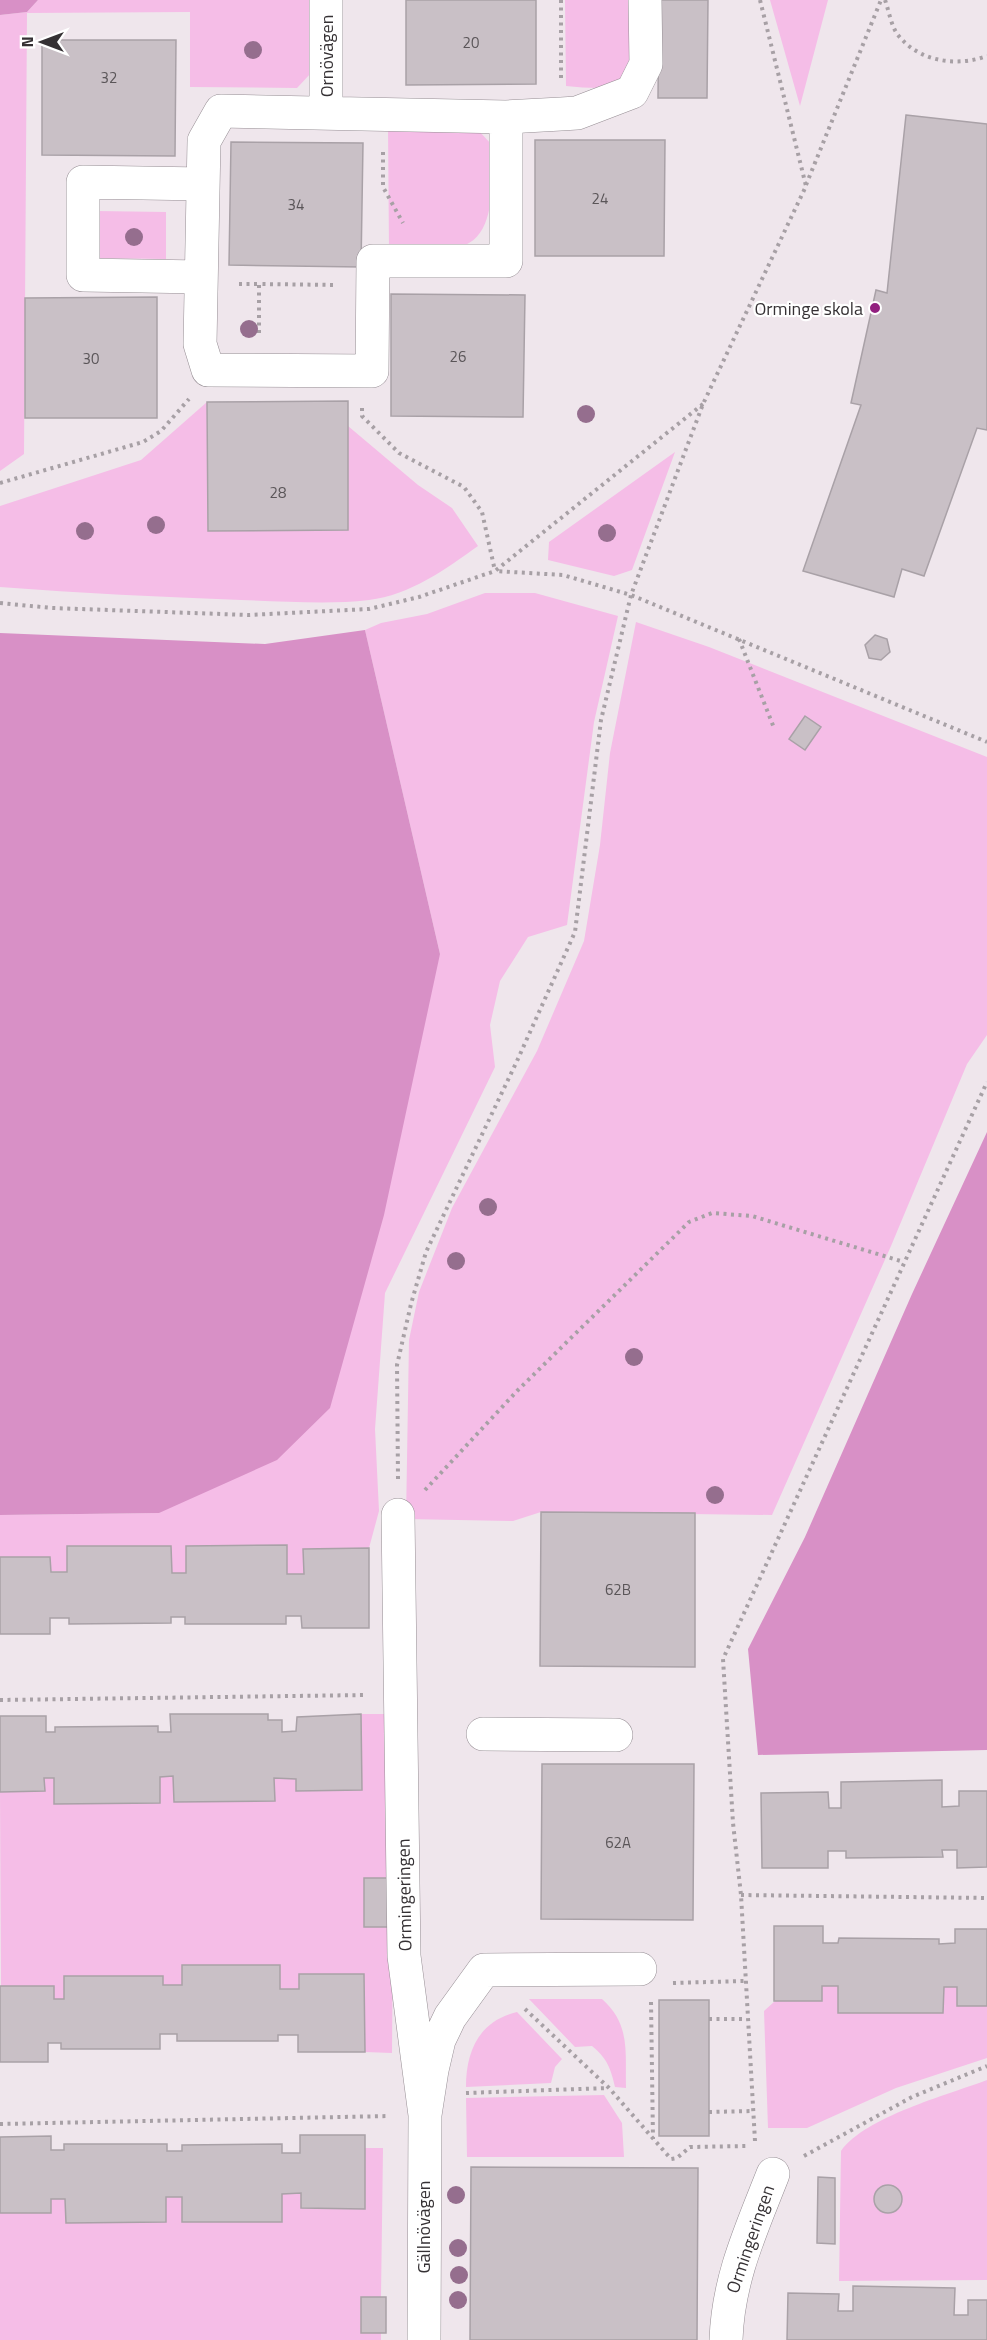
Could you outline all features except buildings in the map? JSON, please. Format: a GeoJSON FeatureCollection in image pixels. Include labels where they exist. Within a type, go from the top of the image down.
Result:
{"type":"FeatureCollection","features":[{"type":"Feature","properties":{"kind":"street","name":"Ornövägen"},"geometry":{"type":"LineString","coordinates":[[326,0],[326,112]]}},
{"type":"Feature","properties":{"kind":"street"},"geometry":{"type":"LineString","coordinates":[[506,117],[506,261],[373,261],[372,371],[208,370],[200,344],[204,141],[221,111],[383,112],[506,117],[576,113],[632,92],[646,64],[645,0]]}},
{"type":"Feature","properties":{"kind":"street"},"geometry":{"type":"LineString","coordinates":[[201,277],[83,274],[83,182],[203,184]]}},
{"type":"Feature","properties":{"kind":"street","name":"Ormingeringen"},"geometry":{"type":"LineString","coordinates":[[398,1515],[404,1956],[424,2115]]}},
{"type":"Feature","properties":{"kind":"street"},"geometry":{"type":"LineString","coordinates":[[483,1734],[616,1735]]}},
{"type":"Feature","properties":{"kind":"street"},"geometry":{"type":"LineString","coordinates":[[424,2115],[439,2040],[450,2017],[484,1970],[645,1983]]}},
{"type":"Feature","properties":{"kind":"street","name":"Gällnövägen"},"geometry":{"type":"LineString","coordinates":[[424,2115],[424,2340]]}},
{"type":"Feature","properties":{"kind":"street","name":"Ormingeringen"},"geometry":{"type":"LineString","coordinates":[[726,2340],[726,2310],[765,2160]]}},
{"type":"Feature","properties":{"kind":"path"},"geometry":{"type":"LineString","coordinates":[[561,0],[561,114]]}},
{"type":"Feature","properties":{"kind":"path"},"geometry":{"type":"LineString","coordinates":[[760,0],[806,186]]}},
{"type":"Feature","properties":{"kind":"path"},"geometry":{"type":"LineString","coordinates":[[398,1515],[397,1365],[411,1304],[430,1242],[518,1061],[574,932],[601,720],[631,595],[703,404],[806,186],[883,0]]}},
{"type":"Feature","properties":{"kind":"path"},"geometry":{"type":"LineString","coordinates":[[883,0],[897,34],[924,56],[965,62],[987,56]]}},
{"type":"Feature","properties":{"kind":"path"},"geometry":{"type":"LineString","coordinates":[[383,112],[383,187],[403,221],[403,262]]}},
{"type":"Feature","properties":{"kind":"path"},"geometry":{"type":"LineString","coordinates":[[259,370],[259,284],[373,285]]}},
{"type":"Feature","properties":{"kind":"path"},"geometry":{"type":"LineString","coordinates":[[0,483],[143,442],[161,431],[183,408],[208,370]]}},
{"type":"Feature","properties":{"kind":"path"},"geometry":{"type":"LineString","coordinates":[[362,370],[362,416],[399,453],[464,487],[482,512],[495,571]]}},
{"type":"Feature","properties":{"kind":"path"},"geometry":{"type":"LineString","coordinates":[[0,603],[52,608],[249,615],[369,609],[418,597],[495,571],[703,404]]}},
{"type":"Feature","properties":{"kind":"path"},"geometry":{"type":"LineString","coordinates":[[495,571],[563,575],[631,595],[987,742]]}},
{"type":"Feature","properties":{"kind":"path"},"geometry":{"type":"LineString","coordinates":[[738,639],[774,728]]}},
{"type":"Feature","properties":{"kind":"path"},"geometry":{"type":"LineString","coordinates":[[765,2160],[753,2136],[741,1895],[733,1823],[723,1659],[987,1082]]}},
{"type":"Feature","properties":{"kind":"path"},"geometry":{"type":"LineString","coordinates":[[398,1515],[429,1486],[517,1391],[689,1222],[712,1213],[752,1216],[904,1262]]}},
{"type":"Feature","properties":{"kind":"path"},"geometry":{"type":"LineString","coordinates":[[0,1700],[401,1695]]}},
{"type":"Feature","properties":{"kind":"path"},"geometry":{"type":"LineString","coordinates":[[741,1895],[987,1898]]}},
{"type":"Feature","properties":{"kind":"path"},"geometry":{"type":"LineString","coordinates":[[669,1983],[744,1981]]}},
{"type":"Feature","properties":{"kind":"path"},"geometry":{"type":"LineString","coordinates":[[645,1983],[653,2140]]}},
{"type":"Feature","properties":{"kind":"path"},"geometry":{"type":"LineString","coordinates":[[519,2003],[609,2088],[671,2159],[677,2158],[690,2147],[765,2160],[987,2066]]}},
{"type":"Feature","properties":{"kind":"path"},"geometry":{"type":"LineString","coordinates":[[709,2019],[746,2019]]}},
{"type":"Feature","properties":{"kind":"path"},"geometry":{"type":"LineString","coordinates":[[460,2094],[609,2088]]}},
{"type":"Feature","properties":{"kind":"path"},"geometry":{"type":"LineString","coordinates":[[709,2112],[752,2111]]}},
{"type":"Feature","properties":{"kind":"path"},"geometry":{"type":"LineString","coordinates":[[0,2124],[424,2115]]}},
{"type":"Feature","properties":{"kind":"shaded area"},"geometry":{"type":"Polygon","coordinates":[[[0,0],[38,0],[27,12],[0,15],[0,0]]]}},
{"type":"Feature","properties":{"kind":"shaded area"},"geometry":{"type":"Polygon","coordinates":[[[38,0],[311,0],[312,72],[297,88],[190,87],[190,12],[27,13],[24,454],[0,471],[0,15],[27,12],[38,0]]]}},
{"type":"Feature","properties":{"kind":"shaded area"},"geometry":{"type":"Polygon","coordinates":[[[565,0],[631,0],[631,54],[628,67],[622,77],[612,85],[599,88],[566,86],[565,0]]]}},
{"type":"Feature","properties":{"kind":"shaded area"},"geometry":{"type":"Polygon","coordinates":[[[770,0],[828,0],[800,106],[770,0]]]}},
{"type":"Feature","properties":{"kind":"shaded area"},"geometry":{"type":"Polygon","coordinates":[[[388,126],[478,130],[492,145],[492,189],[487,219],[481,232],[472,241],[459,247],[442,250],[389,251],[388,126]]]}},
{"type":"Feature","properties":{"kind":"shaded area"},"geometry":{"type":"Polygon","coordinates":[[[96,211],[166,212],[166,259],[95,258],[96,211]]]}},
{"type":"Feature","properties":{"kind":"shaded area"},"geometry":{"type":"Polygon","coordinates":[[[207,402],[208,531],[348,530],[348,426],[418,485],[452,508],[478,546],[413,587],[369,600],[305,602],[211,599],[0,587],[0,506],[141,460],[207,402]]]}},
{"type":"Feature","properties":{"kind":"shaded area"},"geometry":{"type":"Polygon","coordinates":[[[675,452],[632,570],[614,576],[548,560],[549,542],[675,452]]]}},
{"type":"Feature","properties":{"kind":"shaded area"},"geometry":{"type":"Polygon","coordinates":[[[485,593],[535,593],[618,616],[594,722],[567,925],[528,937],[500,981],[490,1025],[495,1067],[385,1293],[375,1429],[379,1511],[369,1548],[303,1549],[304,1574],[287,1574],[287,1545],[187,1546],[186,1573],[172,1573],[171,1546],[67,1546],[67,1572],[51,1571],[50,1557],[0,1557],[0,1515],[159,1513],[440,954],[365,630],[381,623],[427,614],[485,593]]]}},
{"type":"Feature","properties":{"kind":"shaded area"},"geometry":{"type":"Polygon","coordinates":[[[636,622],[709,647],[987,757],[987,1035],[967,1064],[891,1246],[772,1515],[541,1512],[513,1521],[406,1519],[409,1340],[419,1292],[452,1208],[537,1051],[584,941],[600,845],[610,753],[636,622]]]}},
{"type":"Feature","properties":{"kind":"shaded area"},"geometry":{"type":"Polygon","coordinates":[[[365,630],[440,954],[384,1215],[330,1408],[277,1460],[159,1513],[0,1515],[0,633],[265,644],[365,630]]]}},
{"type":"Feature","properties":{"kind":"shaded area"},"geometry":{"type":"Polygon","coordinates":[[[987,1132],[987,1750],[758,1755],[748,1649],[805,1537],[912,1294],[987,1132]]]}},
{"type":"Feature","properties":{"kind":"shaded area"},"geometry":{"type":"Polygon","coordinates":[[[361,1714],[391,1714],[393,1878],[364,1878],[364,1926],[393,1927],[392,2053],[365,2052],[364,1974],[299,1989],[163,1985],[163,1976],[64,1976],[64,1999],[54,1999],[54,1986],[1,1986],[0,1792],[45,1791],[44,1778],[54,1778],[54,1804],[159,1803],[160,1777],[173,1776],[174,1802],[274,1801],[274,1778],[296,1779],[296,1791],[362,1790],[361,1714]]]}},
{"type":"Feature","properties":{"kind":"shaded area"},"geometry":{"type":"Polygon","coordinates":[[[822,1986],[838,1986],[838,2013],[942,2013],[944,1987],[957,1987],[957,2006],[987,2006],[987,2058],[896,2088],[807,2128],[768,2128],[764,2011],[775,2001],[822,2001],[822,1986]]]}},
{"type":"Feature","properties":{"kind":"shaded area"},"geometry":{"type":"Polygon","coordinates":[[[529,1999],[602,1999],[618,2019],[622,2029],[626,2051],[626,2088],[615,2087],[608,2064],[597,2050],[592,2046],[575,2047],[529,1999]]]}},
{"type":"Feature","properties":{"kind":"shaded area"},"geometry":{"type":"Polygon","coordinates":[[[517,2012],[562,2059],[555,2067],[551,2083],[466,2087],[469,2061],[477,2039],[493,2022],[517,2012]]]}},
{"type":"Feature","properties":{"kind":"shaded area"},"geometry":{"type":"Polygon","coordinates":[[[987,2080],[987,2280],[839,2281],[841,2151],[868,2128],[887,2118],[908,2108],[987,2080]]]}},
{"type":"Feature","properties":{"kind":"shaded area"},"geometry":{"type":"Polygon","coordinates":[[[604,2095],[622,2123],[624,2157],[467,2157],[466,2098],[604,2095]]]}},
{"type":"Feature","properties":{"kind":"shaded area"},"geometry":{"type":"Polygon","coordinates":[[[365,2148],[383,2148],[381,2297],[361,2297],[381,2333],[381,2340],[0,2340],[0,2213],[51,2199],[65,2199],[66,2223],[166,2222],[166,2197],[182,2197],[183,2222],[281,2222],[282,2194],[301,2193],[301,2208],[365,2209],[365,2148]]]}},
{"type":"Feature","properties":{"kind":"place","name":"Orminge skola"},"geometry":{"type":"Point","coordinates":[875,308]}}]}
